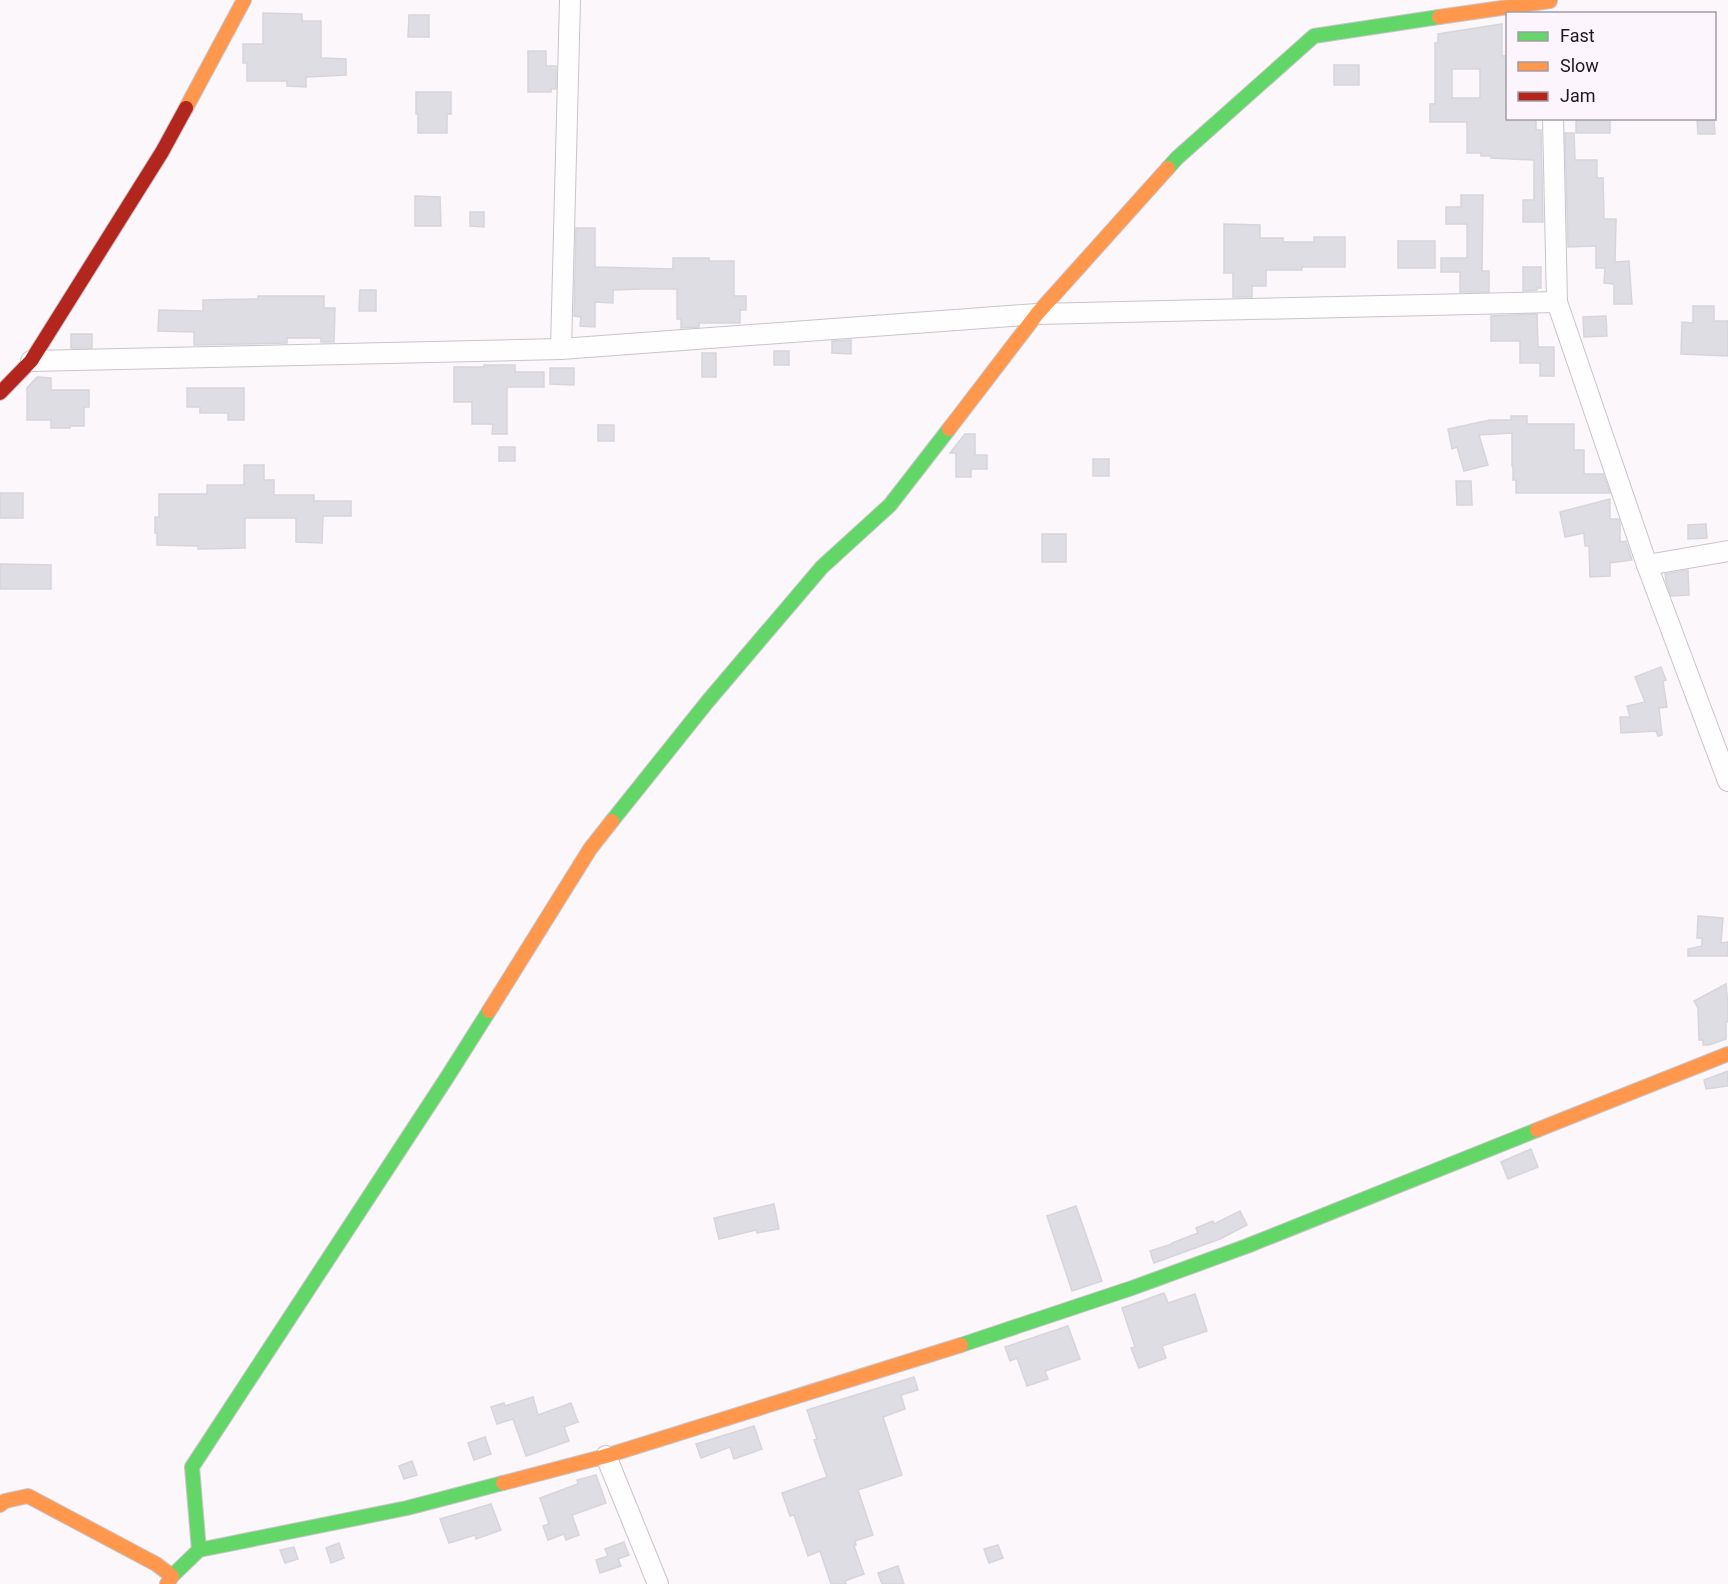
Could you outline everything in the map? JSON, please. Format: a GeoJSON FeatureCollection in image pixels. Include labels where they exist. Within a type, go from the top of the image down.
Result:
{"type":"FeatureCollection","features":[{"type":"Feature","properties":{"kind":"street"},"geometry":{"type":"LineString","coordinates":[[0,393],[31,361],[162,152],[244,0]]}},
{"type":"Feature","properties":{"kind":"street"},"geometry":{"type":"LineString","coordinates":[[561,350],[570,0]]}},
{"type":"Feature","properties":{"kind":"street"},"geometry":{"type":"LineString","coordinates":[[199,1550],[192,1467],[446,1079],[590,849],[708,701],[822,567],[890,505],[1037,314],[1177,158],[1314,36],[1550,5]]}},
{"type":"Feature","properties":{"kind":"street"},"geometry":{"type":"LineString","coordinates":[[1553,120],[1557,302],[1647,565],[1728,780]]}},
{"type":"Feature","properties":{"kind":"street"},"geometry":{"type":"LineString","coordinates":[[31,361],[561,350],[1037,314],[1557,302]]}},
{"type":"Feature","properties":{"kind":"street"},"geometry":{"type":"LineString","coordinates":[[1647,565],[1728,551]]}},
{"type":"Feature","properties":{"kind":"street"},"geometry":{"type":"LineString","coordinates":[[0,1505],[5,1501],[28,1496],[156,1564],[170,1580],[199,1550],[407,1508],[606,1456],[921,1358],[1132,1288],[1247,1246],[1728,1054]]}},
{"type":"Feature","properties":{"kind":"street"},"geometry":{"type":"LineString","coordinates":[[606,1456],[658,1584]]}},
{"type":"Feature","properties":{"kind":"building"},"geometry":{"type":"Polygon","coordinates":[[[263,13],[302,14],[302,21],[321,21],[321,58],[346,59],[346,75],[306,77],[306,87],[287,86],[287,81],[247,81],[247,63],[243,63],[243,44],[263,44],[263,13]]]}},
{"type":"Feature","properties":{"kind":"building"},"geometry":{"type":"Polygon","coordinates":[[[409,15],[429,15],[429,37],[408,37],[409,15]]]}},
{"type":"Feature","properties":{"kind":"building"},"geometry":{"type":"Polygon","coordinates":[[[1502,24],[1502,56],[1506,56],[1506,120],[1536,120],[1536,130],[1541,130],[1543,222],[1523,222],[1523,200],[1534,200],[1534,160],[1491,158],[1491,156],[1481,156],[1481,153],[1467,153],[1467,122],[1430,122],[1430,104],[1435,104],[1435,43],[1438,43],[1438,34],[1502,24]],[[1452,69],[1452,98],[1480,98],[1480,69],[1452,69]]]}},
{"type":"Feature","properties":{"kind":"building"},"geometry":{"type":"Polygon","coordinates":[[[528,51],[546,51],[546,66],[556,66],[556,89],[551,89],[551,92],[528,92],[528,51]]]}},
{"type":"Feature","properties":{"kind":"building"},"geometry":{"type":"Polygon","coordinates":[[[1334,65],[1359,65],[1359,85],[1334,85],[1334,65]]]}},
{"type":"Feature","properties":{"kind":"building"},"geometry":{"type":"Polygon","coordinates":[[[416,92],[451,92],[451,114],[447,114],[447,133],[418,133],[416,92]]]}},
{"type":"Feature","properties":{"kind":"building"},"geometry":{"type":"Polygon","coordinates":[[[1576,120],[1610,120],[1610,133],[1576,133],[1576,120]]]}},
{"type":"Feature","properties":{"kind":"building"},"geometry":{"type":"Polygon","coordinates":[[[1697,120],[1714,120],[1715,134],[1698,134],[1697,120]]]}},
{"type":"Feature","properties":{"kind":"building"},"geometry":{"type":"Polygon","coordinates":[[[1565,133],[1574,133],[1575,160],[1597,160],[1597,178],[1603,178],[1604,219],[1616,219],[1615,262],[1629,261],[1632,304],[1614,304],[1614,284],[1604,283],[1605,268],[1596,268],[1596,246],[1568,247],[1565,133]]]}},
{"type":"Feature","properties":{"kind":"building"},"geometry":{"type":"Polygon","coordinates":[[[1461,195],[1483,195],[1482,271],[1489,271],[1489,292],[1460,292],[1460,272],[1441,272],[1441,258],[1467,258],[1467,224],[1446,224],[1446,207],[1461,207],[1461,195]]]}},
{"type":"Feature","properties":{"kind":"building"},"geometry":{"type":"Polygon","coordinates":[[[415,196],[440,197],[441,226],[415,226],[415,196]]]}},
{"type":"Feature","properties":{"kind":"building"},"geometry":{"type":"Polygon","coordinates":[[[470,212],[484,212],[484,227],[470,226],[470,212]]]}},
{"type":"Feature","properties":{"kind":"building"},"geometry":{"type":"Polygon","coordinates":[[[1224,224],[1260,225],[1260,238],[1283,238],[1283,242],[1314,242],[1314,237],[1345,237],[1345,267],[1266,270],[1266,286],[1252,286],[1252,297],[1233,297],[1233,273],[1224,273],[1224,224]]]}},
{"type":"Feature","properties":{"kind":"building"},"geometry":{"type":"Polygon","coordinates":[[[576,228],[595,228],[595,267],[673,269],[673,258],[734,261],[734,296],[746,296],[746,310],[740,310],[740,323],[699,323],[699,327],[681,328],[681,319],[677,319],[677,289],[642,289],[613,290],[613,303],[595,302],[595,327],[580,326],[581,317],[574,316],[576,228]]]}},
{"type":"Feature","properties":{"kind":"building"},"geometry":{"type":"Polygon","coordinates":[[[1398,241],[1435,241],[1435,268],[1398,268],[1398,241]]]}},
{"type":"Feature","properties":{"kind":"building"},"geometry":{"type":"Polygon","coordinates":[[[1523,267],[1541,267],[1541,288],[1523,291],[1523,267]]]}},
{"type":"Feature","properties":{"kind":"building"},"geometry":{"type":"Polygon","coordinates":[[[360,290],[376,290],[376,311],[359,311],[360,290]]]}},
{"type":"Feature","properties":{"kind":"building"},"geometry":{"type":"Polygon","coordinates":[[[258,296],[324,296],[324,308],[335,308],[334,342],[321,342],[321,338],[287,338],[287,343],[194,345],[194,332],[158,331],[159,310],[203,311],[203,300],[258,299],[258,296]]]}},
{"type":"Feature","properties":{"kind":"building"},"geometry":{"type":"Polygon","coordinates":[[[1693,306],[1714,306],[1714,321],[1728,321],[1728,356],[1681,354],[1682,322],[1693,323],[1693,306]]]}},
{"type":"Feature","properties":{"kind":"building"},"geometry":{"type":"Polygon","coordinates":[[[1537,314],[1538,347],[1554,347],[1554,376],[1540,376],[1540,363],[1520,363],[1520,341],[1491,341],[1491,316],[1537,314]]]}},
{"type":"Feature","properties":{"kind":"building"},"geometry":{"type":"Polygon","coordinates":[[[1606,316],[1607,336],[1584,337],[1583,317],[1606,316]]]}},
{"type":"Feature","properties":{"kind":"building"},"geometry":{"type":"Polygon","coordinates":[[[71,334],[92,334],[92,348],[71,348],[71,334]]]}},
{"type":"Feature","properties":{"kind":"building"},"geometry":{"type":"Polygon","coordinates":[[[851,340],[851,354],[832,353],[832,341],[851,340]]]}},
{"type":"Feature","properties":{"kind":"building"},"geometry":{"type":"Polygon","coordinates":[[[774,351],[789,351],[789,365],[774,365],[774,351]]]}},
{"type":"Feature","properties":{"kind":"building"},"geometry":{"type":"Polygon","coordinates":[[[702,353],[716,353],[716,377],[702,377],[702,353]]]}},
{"type":"Feature","properties":{"kind":"building"},"geometry":{"type":"Polygon","coordinates":[[[484,365],[515,365],[515,372],[544,372],[544,387],[507,387],[507,434],[492,434],[493,424],[472,424],[472,402],[454,402],[454,367],[484,367],[484,365]]]}},
{"type":"Feature","properties":{"kind":"building"},"geometry":{"type":"Polygon","coordinates":[[[550,368],[574,368],[574,385],[550,384],[550,368]]]}},
{"type":"Feature","properties":{"kind":"building"},"geometry":{"type":"Polygon","coordinates":[[[37,377],[51,378],[51,390],[89,390],[89,407],[84,407],[84,426],[51,428],[51,420],[27,420],[27,388],[37,377]]]}},
{"type":"Feature","properties":{"kind":"building"},"geometry":{"type":"Polygon","coordinates":[[[187,388],[244,388],[244,420],[228,420],[228,413],[200,413],[200,407],[187,407],[187,388]]]}},
{"type":"Feature","properties":{"kind":"building"},"geometry":{"type":"Polygon","coordinates":[[[1511,416],[1527,416],[1527,424],[1574,424],[1574,450],[1584,450],[1584,474],[1603,474],[1610,493],[1516,493],[1516,480],[1513,480],[1512,466],[1512,433],[1479,435],[1488,465],[1464,471],[1457,447],[1452,449],[1448,429],[1490,420],[1511,420],[1511,416]]]}},
{"type":"Feature","properties":{"kind":"building"},"geometry":{"type":"Polygon","coordinates":[[[598,425],[614,425],[614,441],[598,441],[598,425]]]}},
{"type":"Feature","properties":{"kind":"building"},"geometry":{"type":"Polygon","coordinates":[[[965,434],[975,434],[975,455],[987,455],[987,469],[971,469],[971,477],[956,477],[956,453],[950,453],[965,434]]]}},
{"type":"Feature","properties":{"kind":"building"},"geometry":{"type":"Polygon","coordinates":[[[499,447],[515,447],[515,461],[499,461],[499,447]]]}},
{"type":"Feature","properties":{"kind":"building"},"geometry":{"type":"Polygon","coordinates":[[[1093,459],[1109,459],[1109,476],[1093,476],[1093,459]]]}},
{"type":"Feature","properties":{"kind":"building"},"geometry":{"type":"Polygon","coordinates":[[[244,465],[264,465],[264,480],[274,480],[274,495],[314,495],[314,501],[351,501],[351,516],[323,516],[322,543],[296,542],[296,518],[245,518],[245,548],[198,549],[198,546],[157,545],[155,517],[159,517],[159,494],[207,494],[207,485],[244,485],[244,465]]]}},
{"type":"Feature","properties":{"kind":"building"},"geometry":{"type":"Polygon","coordinates":[[[1456,481],[1471,481],[1472,505],[1457,505],[1456,481]]]}},
{"type":"Feature","properties":{"kind":"building"},"geometry":{"type":"Polygon","coordinates":[[[0,493],[23,493],[23,518],[0,518],[0,493]]]}},
{"type":"Feature","properties":{"kind":"building"},"geometry":{"type":"Polygon","coordinates":[[[1610,499],[1610,519],[1619,519],[1620,542],[1626,541],[1632,560],[1610,563],[1610,576],[1590,577],[1589,546],[1585,546],[1584,533],[1565,537],[1560,512],[1610,499]]]}},
{"type":"Feature","properties":{"kind":"building"},"geometry":{"type":"Polygon","coordinates":[[[1706,524],[1707,538],[1688,539],[1688,525],[1706,524]]]}},
{"type":"Feature","properties":{"kind":"building"},"geometry":{"type":"Polygon","coordinates":[[[1042,534],[1066,534],[1066,562],[1042,562],[1042,534]]]}},
{"type":"Feature","properties":{"kind":"building"},"geometry":{"type":"Polygon","coordinates":[[[0,564],[51,565],[51,589],[0,589],[0,564]]]}},
{"type":"Feature","properties":{"kind":"building"},"geometry":{"type":"Polygon","coordinates":[[[1688,570],[1689,595],[1671,596],[1665,574],[1688,570]]]}},
{"type":"Feature","properties":{"kind":"building"},"geometry":{"type":"Polygon","coordinates":[[[1661,667],[1666,680],[1663,681],[1667,707],[1659,708],[1662,735],[1658,736],[1656,731],[1621,733],[1620,717],[1630,717],[1627,706],[1645,702],[1635,677],[1661,667]]]}},
{"type":"Feature","properties":{"kind":"building"},"geometry":{"type":"Polygon","coordinates":[[[1698,916],[1723,918],[1721,943],[1728,942],[1728,956],[1688,956],[1688,949],[1702,946],[1702,938],[1697,938],[1698,916]]]}},
{"type":"Feature","properties":{"kind":"building"},"geometry":{"type":"Polygon","coordinates":[[[1726,984],[1728,1022],[1726,1022],[1726,1039],[1703,1045],[1703,1040],[1699,1040],[1698,1008],[1694,1001],[1726,984]]]}},
{"type":"Feature","properties":{"kind":"building"},"geometry":{"type":"Polygon","coordinates":[[[1728,1071],[1728,1086],[1706,1089],[1704,1080],[1728,1071]]]}},
{"type":"Feature","properties":{"kind":"building"},"geometry":{"type":"Polygon","coordinates":[[[1531,1149],[1538,1167],[1508,1179],[1501,1162],[1531,1149]]]}},
{"type":"Feature","properties":{"kind":"building"},"geometry":{"type":"Polygon","coordinates":[[[774,1204],[779,1229],[757,1233],[756,1230],[719,1239],[714,1218],[774,1204]]]}},
{"type":"Feature","properties":{"kind":"building"},"geometry":{"type":"Polygon","coordinates":[[[1076,1206],[1102,1281],[1072,1291],[1047,1216],[1076,1206]]]}},
{"type":"Feature","properties":{"kind":"building"},"geometry":{"type":"Polygon","coordinates":[[[1240,1211],[1247,1225],[1220,1239],[1154,1263],[1150,1251],[1198,1233],[1196,1228],[1213,1221],[1214,1224],[1240,1211]]]}},
{"type":"Feature","properties":{"kind":"building"},"geometry":{"type":"Polygon","coordinates":[[[1164,1293],[1168,1303],[1195,1294],[1207,1331],[1162,1346],[1166,1358],[1139,1368],[1131,1348],[1135,1347],[1122,1308],[1164,1293]]]}},
{"type":"Feature","properties":{"kind":"building"},"geometry":{"type":"Polygon","coordinates":[[[1068,1326],[1080,1359],[1045,1371],[1048,1379],[1027,1386],[1017,1358],[1010,1361],[1005,1347],[1068,1326]]]}},
{"type":"Feature","properties":{"kind":"building"},"geometry":{"type":"Polygon","coordinates":[[[914,1377],[918,1390],[901,1395],[905,1409],[883,1417],[902,1475],[858,1490],[873,1535],[855,1541],[854,1546],[864,1574],[845,1581],[846,1584],[831,1584],[820,1551],[808,1556],[794,1515],[790,1516],[782,1493],[827,1477],[814,1440],[817,1439],[807,1410],[914,1377]]]}},
{"type":"Feature","properties":{"kind":"building"},"geometry":{"type":"Polygon","coordinates":[[[533,1397],[538,1415],[571,1403],[578,1422],[564,1427],[569,1441],[526,1456],[513,1419],[497,1424],[491,1407],[504,1403],[505,1406],[533,1397]]]}},
{"type":"Feature","properties":{"kind":"building"},"geometry":{"type":"Polygon","coordinates":[[[754,1426],[762,1449],[734,1459],[730,1447],[701,1458],[696,1444],[754,1426]]]}},
{"type":"Feature","properties":{"kind":"building"},"geometry":{"type":"Polygon","coordinates":[[[485,1437],[491,1454],[474,1460],[468,1443],[485,1437]]]}},
{"type":"Feature","properties":{"kind":"building"},"geometry":{"type":"Polygon","coordinates":[[[412,1461],[417,1475],[404,1479],[399,1466],[412,1461]]]}},
{"type":"Feature","properties":{"kind":"building"},"geometry":{"type":"Polygon","coordinates":[[[596,1475],[606,1503],[572,1515],[579,1535],[566,1540],[564,1534],[548,1540],[543,1526],[549,1524],[540,1498],[578,1484],[577,1480],[596,1475]]]}},
{"type":"Feature","properties":{"kind":"building"},"geometry":{"type":"Polygon","coordinates":[[[491,1504],[501,1530],[476,1539],[475,1535],[449,1543],[440,1519],[491,1504]]]}},
{"type":"Feature","properties":{"kind":"building"},"geometry":{"type":"Polygon","coordinates":[[[624,1542],[629,1555],[618,1559],[621,1566],[600,1573],[596,1560],[608,1556],[605,1549],[624,1542]]]}},
{"type":"Feature","properties":{"kind":"building"},"geometry":{"type":"Polygon","coordinates":[[[339,1543],[344,1558],[331,1563],[326,1548],[339,1543]]]}},
{"type":"Feature","properties":{"kind":"building"},"geometry":{"type":"Polygon","coordinates":[[[998,1545],[1003,1558],[989,1563],[984,1549],[998,1545]]]}},
{"type":"Feature","properties":{"kind":"building"},"geometry":{"type":"Polygon","coordinates":[[[294,1547],[298,1559],[285,1563],[280,1550],[294,1547]]]}},
{"type":"Feature","properties":{"kind":"building"},"geometry":{"type":"Polygon","coordinates":[[[898,1566],[904,1584],[882,1584],[878,1573],[898,1566]]]}},
{"type":"Feature","properties":{"kind":"traffic: fast"},"geometry":{"type":"LineString","coordinates":[[1168,168],[1314,36],[1439,17]]}},
{"type":"Feature","properties":{"kind":"traffic: fast"},"geometry":{"type":"LineString","coordinates":[[612,821],[708,701],[822,567],[890,505],[949,429]]}},
{"type":"Feature","properties":{"kind":"traffic: fast"},"geometry":{"type":"LineString","coordinates":[[199,1550],[192,1467],[489,1011]]}},
{"type":"Feature","properties":{"kind":"traffic: fast"},"geometry":{"type":"LineString","coordinates":[[961,1345],[1132,1288],[1247,1246],[1537,1130]]}},
{"type":"Feature","properties":{"kind":"traffic: fast"},"geometry":{"type":"LineString","coordinates":[[172,1576],[199,1550],[407,1508],[503,1483]]}},
{"type":"Feature","properties":{"kind":"traffic: slow"},"geometry":{"type":"LineString","coordinates":[[186,108],[244,0]]}},
{"type":"Feature","properties":{"kind":"traffic: slow"},"geometry":{"type":"LineString","coordinates":[[1439,17],[1550,1]]}},
{"type":"Feature","properties":{"kind":"traffic: slow"},"geometry":{"type":"LineString","coordinates":[[949,429],[1037,314],[1168,168]]}},
{"type":"Feature","properties":{"kind":"traffic: slow"},"geometry":{"type":"LineString","coordinates":[[489,1011],[590,849],[612,821]]}},
{"type":"Feature","properties":{"kind":"traffic: slow"},"geometry":{"type":"LineString","coordinates":[[1537,1130],[1728,1054]]}},
{"type":"Feature","properties":{"kind":"traffic: slow"},"geometry":{"type":"LineString","coordinates":[[503,1483],[606,1456],[961,1345]]}},
{"type":"Feature","properties":{"kind":"traffic: slow"},"geometry":{"type":"LineString","coordinates":[[0,1505],[5,1501],[28,1496],[156,1564],[172,1576],[167,1584]]}},
{"type":"Feature","properties":{"kind":"traffic: jam"},"geometry":{"type":"LineString","coordinates":[[0,393],[31,361],[162,152],[186,108]]}}]}
